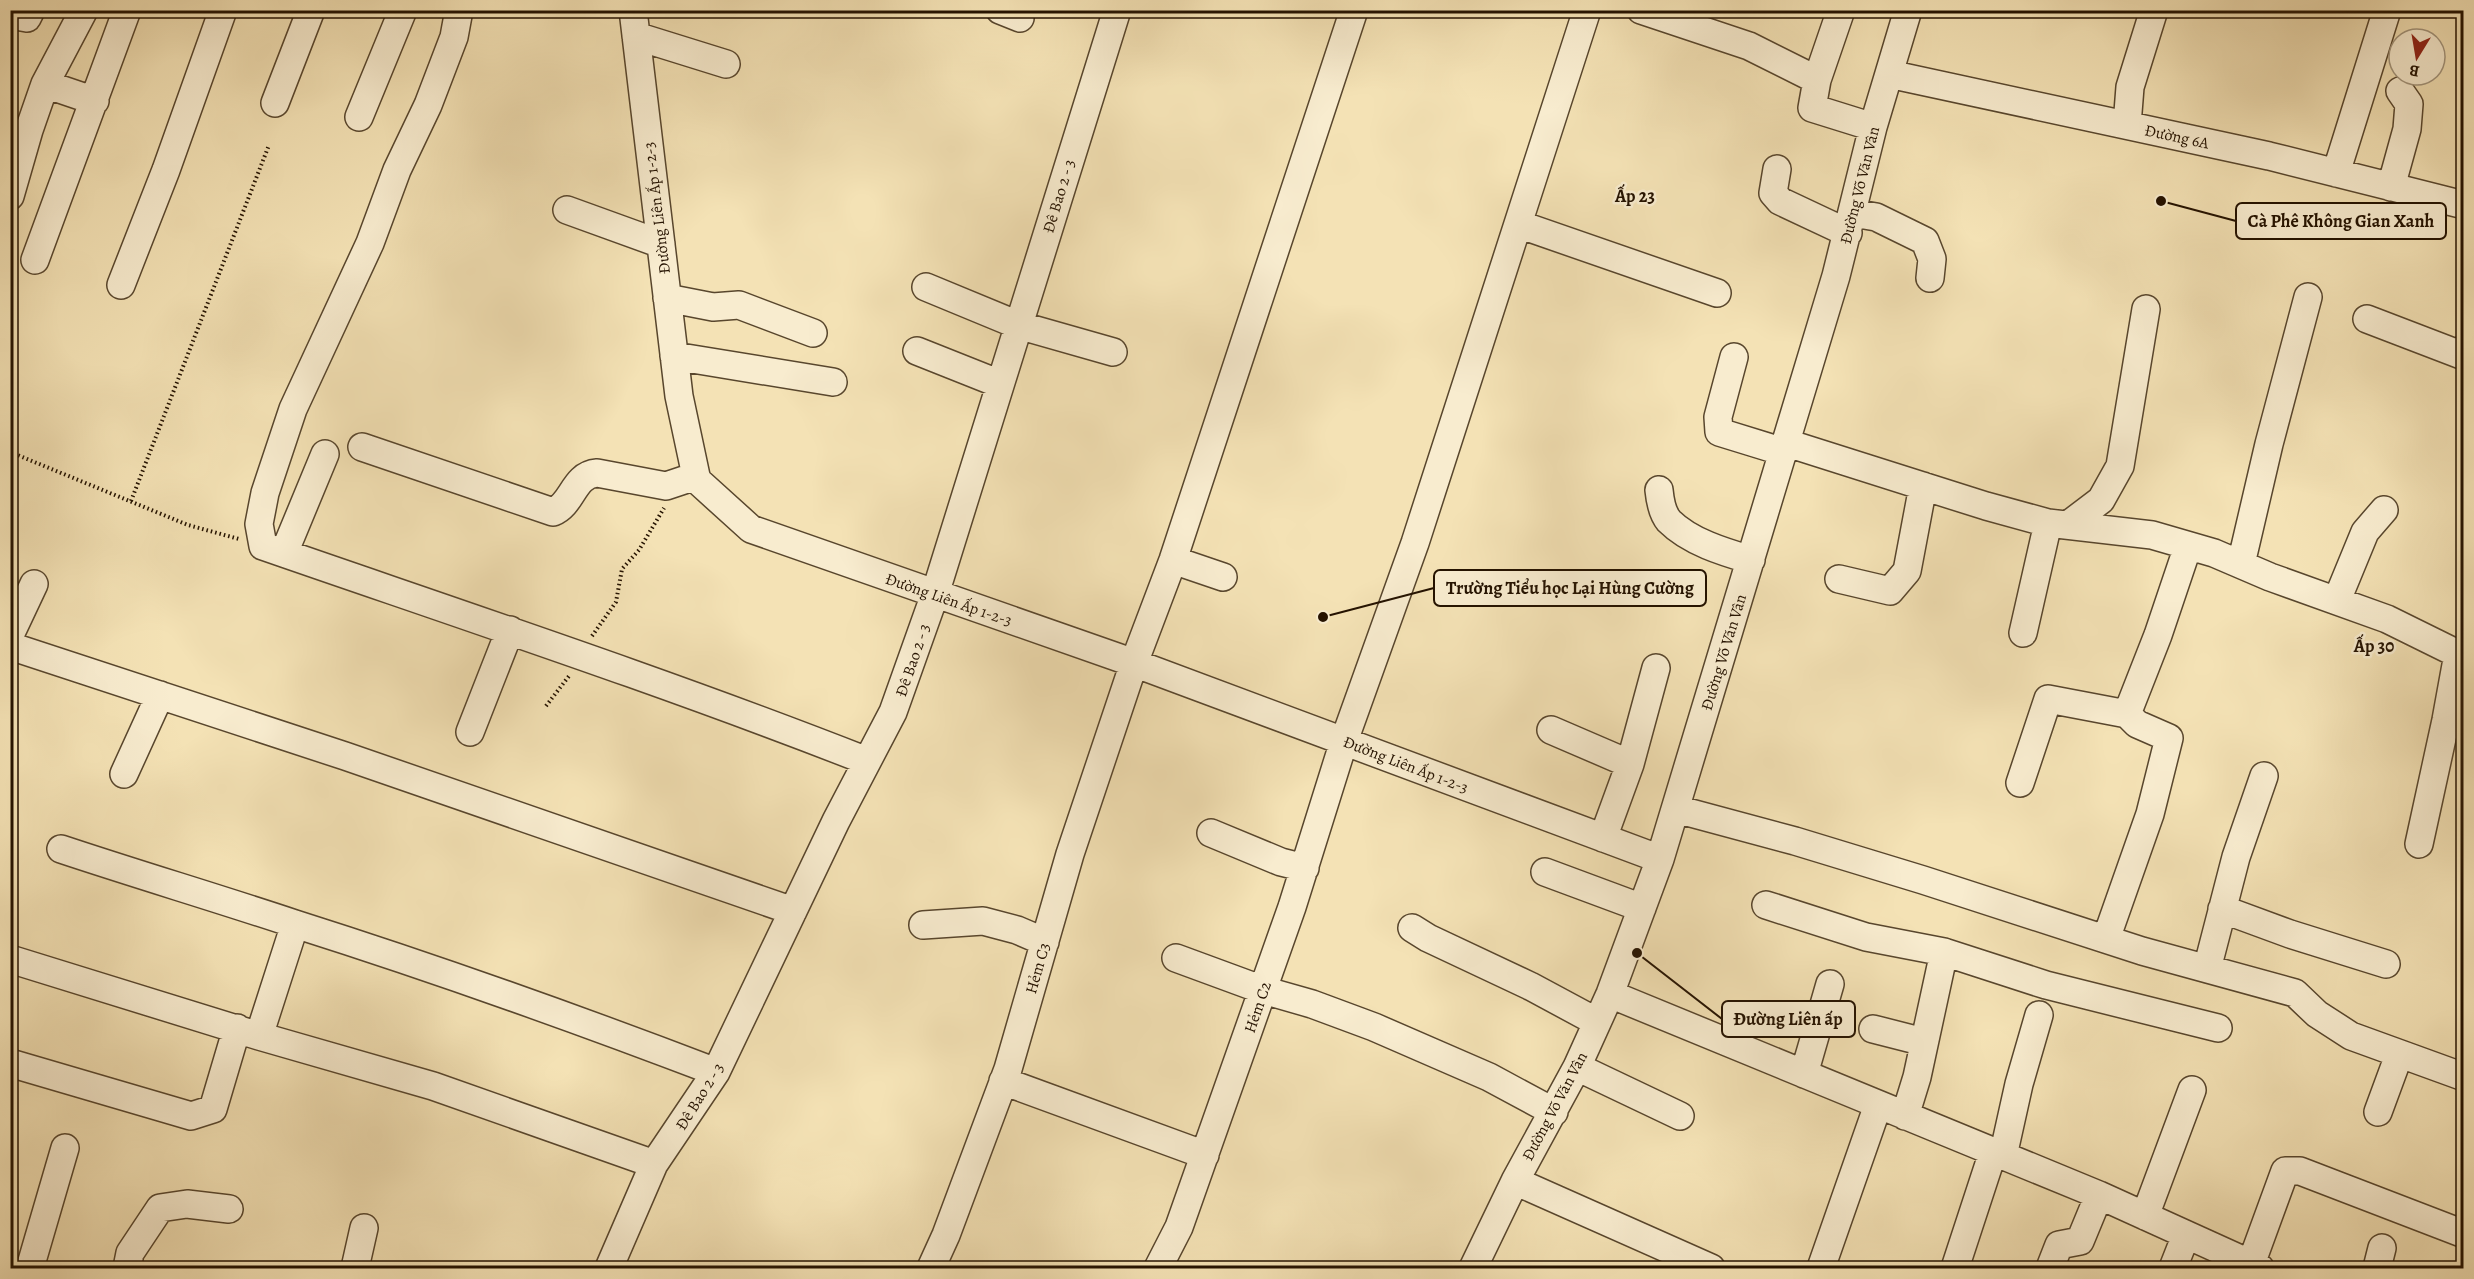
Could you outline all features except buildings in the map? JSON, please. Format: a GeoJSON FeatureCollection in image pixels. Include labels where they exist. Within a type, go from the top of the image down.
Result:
{"type":"FeatureCollection","features":[{"type":"Feature","properties":{"kind":"street"},"geometry":{"type":"LineString","coordinates":[[10,15],[27,18],[30,10]]}},
{"type":"Feature","properties":{"kind":"street"},"geometry":{"type":"LineString","coordinates":[[10,196],[45,84],[84,10]]}},
{"type":"Feature","properties":{"kind":"street"},"geometry":{"type":"LineString","coordinates":[[35,260],[127,10]]}},
{"type":"Feature","properties":{"kind":"street"},"geometry":{"type":"LineString","coordinates":[[121,285],[166,170],[223,10]]}},
{"type":"Feature","properties":{"kind":"street"},"geometry":{"type":"LineString","coordinates":[[275,103],[311,10]]}},
{"type":"Feature","properties":{"kind":"street"},"geometry":{"type":"LineString","coordinates":[[359,117],[403,10]]}},
{"type":"Feature","properties":{"kind":"street"},"geometry":{"type":"LineString","coordinates":[[459,10],[453,37],[428,105],[397,170],[370,243],[294,409],[265,493],[259,524],[274,549],[776,725],[867,761]]}},
{"type":"Feature","properties":{"kind":"street","name":"Đê Bao 2 - 3"},"geometry":{"type":"LineString","coordinates":[[609,1269],[654,1164],[716,1072],[793,910],[893,712],[935,594],[1117,10]]}},
{"type":"Feature","properties":{"kind":"street","name":"Hẻm C3"},"geometry":{"type":"LineString","coordinates":[[931,1269],[946,1235],[1003,1081],[1070,854],[1134,663],[1173,560],[1354,10]]}},
{"type":"Feature","properties":{"kind":"street","name":"Hẻm C2"},"geometry":{"type":"LineString","coordinates":[[1158,1269],[1179,1227],[1305,868],[1344,741],[1415,543],[1587,10]]}},
{"type":"Feature","properties":{"kind":"street"},"geometry":{"type":"LineString","coordinates":[[1641,10],[1749,46],[1817,80]]}},
{"type":"Feature","properties":{"kind":"street"},"geometry":{"type":"LineString","coordinates":[[1841,10],[1817,80],[1812,108],[1873,128]]}},
{"type":"Feature","properties":{"kind":"street","name":"Đường Võ Văn Vân"},"geometry":{"type":"LineString","coordinates":[[1479,1266],[1515,1181],[1577,1067],[1610,994],[1660,860],[1785,447],[1850,223],[1873,128],[1908,10]]}},
{"type":"Feature","properties":{"kind":"street"},"geometry":{"type":"LineString","coordinates":[[2127,125],[2130,87],[2154,10]]}},
{"type":"Feature","properties":{"kind":"street"},"geometry":{"type":"LineString","coordinates":[[2336,173],[2387,10]]}},
{"type":"Feature","properties":{"kind":"street"},"geometry":{"type":"LineString","coordinates":[[635,23],[726,64]]}},
{"type":"Feature","properties":{"kind":"street","name":"Đường Liên Ấp 1-2-3"},"geometry":{"type":"LineString","coordinates":[[635,23],[679,396],[696,477],[751,529],[1134,663],[1660,860]]}},
{"type":"Feature","properties":{"kind":"street","name":"Đường 6A"},"geometry":{"type":"LineString","coordinates":[[1889,74],[2269,156],[2463,205]]}},
{"type":"Feature","properties":{"kind":"street"},"geometry":{"type":"LineString","coordinates":[[45,84],[95,101]]}},
{"type":"Feature","properties":{"kind":"street"},"geometry":{"type":"LineString","coordinates":[[2391,187],[2407,129],[2409,104],[2400,91]]}},
{"type":"Feature","properties":{"kind":"street"},"geometry":{"type":"LineString","coordinates":[[1777,169],[1773,193],[1780,201],[1850,223],[1876,217],[1925,241],[1932,259],[1930,278]]}},
{"type":"Feature","properties":{"kind":"street"},"geometry":{"type":"LineString","coordinates":[[567,210],[661,244]]}},
{"type":"Feature","properties":{"kind":"street"},"geometry":{"type":"LineString","coordinates":[[1518,224],[1717,294]]}},
{"type":"Feature","properties":{"kind":"street"},"geometry":{"type":"LineString","coordinates":[[926,287],[1018,325],[1113,352]]}},
{"type":"Feature","properties":{"kind":"street"},"geometry":{"type":"LineString","coordinates":[[2241,564],[2269,444],[2308,297]]}},
{"type":"Feature","properties":{"kind":"street"},"geometry":{"type":"LineString","coordinates":[[667,298],[713,307],[739,305],[813,333]]}},
{"type":"Feature","properties":{"kind":"street"},"geometry":{"type":"LineString","coordinates":[[2023,633],[2058,524],[2101,500],[2120,466],[2146,309]]}},
{"type":"Feature","properties":{"kind":"street"},"geometry":{"type":"LineString","coordinates":[[2367,320],[2461,355],[2463,349]]}},
{"type":"Feature","properties":{"kind":"street"},"geometry":{"type":"LineString","coordinates":[[917,351],[1000,384]]}},
{"type":"Feature","properties":{"kind":"street"},"geometry":{"type":"LineString","coordinates":[[674,356],[833,382]]}},
{"type":"Feature","properties":{"kind":"street"},"geometry":{"type":"LineString","coordinates":[[1734,357],[1718,417],[1719,432],[1785,447],[2058,524],[2152,535],[2241,564],[2387,619],[2461,655],[2420,844]]}},
{"type":"Feature","properties":{"kind":"street"},"geometry":{"type":"LineString","coordinates":[[362,447],[553,512],[560,510],[581,479],[588,474],[597,473],[666,486],[696,477]]}},
{"type":"Feature","properties":{"kind":"street"},"geometry":{"type":"LineString","coordinates":[[274,549],[325,454]]}},
{"type":"Feature","properties":{"kind":"street"},"geometry":{"type":"LineString","coordinates":[[1839,579],[1890,591],[1907,572],[1923,486]]}},
{"type":"Feature","properties":{"kind":"street"},"geometry":{"type":"LineString","coordinates":[[1659,490],[1661,504],[1669,520],[1707,547],[1751,560]]}},
{"type":"Feature","properties":{"kind":"street"},"geometry":{"type":"LineString","coordinates":[[2337,600],[2365,532],[2384,510]]}},
{"type":"Feature","properties":{"kind":"street"},"geometry":{"type":"LineString","coordinates":[[2127,714],[2158,635],[2188,546]]}},
{"type":"Feature","properties":{"kind":"street"},"geometry":{"type":"LineString","coordinates":[[1173,560],[1223,578]]}},
{"type":"Feature","properties":{"kind":"street"},"geometry":{"type":"LineString","coordinates":[[10,635],[34,584]]}},
{"type":"Feature","properties":{"kind":"street"},"geometry":{"type":"LineString","coordinates":[[470,732],[510,630]]}},
{"type":"Feature","properties":{"kind":"street"},"geometry":{"type":"LineString","coordinates":[[10,646],[497,808],[793,910]]}},
{"type":"Feature","properties":{"kind":"street"},"geometry":{"type":"LineString","coordinates":[[1603,838],[1630,764],[1656,668]]}},
{"type":"Feature","properties":{"kind":"street"},"geometry":{"type":"LineString","coordinates":[[124,774],[160,695]]}},
{"type":"Feature","properties":{"kind":"street"},"geometry":{"type":"LineString","coordinates":[[2020,783],[2048,699],[2127,714],[2137,724],[2169,738],[2150,814],[2106,939]]}},
{"type":"Feature","properties":{"kind":"street"},"geometry":{"type":"LineString","coordinates":[[1551,730],[1630,764]]}},
{"type":"Feature","properties":{"kind":"street"},"geometry":{"type":"LineString","coordinates":[[2207,969],[2236,857],[2264,776]]}},
{"type":"Feature","properties":{"kind":"street"},"geometry":{"type":"LineString","coordinates":[[1676,810],[1913,876],[2106,939],[2295,993],[2317,1014],[2351,1036],[2463,1077]]}},
{"type":"Feature","properties":{"kind":"street"},"geometry":{"type":"LineString","coordinates":[[1211,833],[1281,862],[1305,868]]}},
{"type":"Feature","properties":{"kind":"street"},"geometry":{"type":"LineString","coordinates":[[61,849],[295,924],[588,1023],[716,1072]]}},
{"type":"Feature","properties":{"kind":"street"},"geometry":{"type":"LineString","coordinates":[[1545,872],[1642,908]]}},
{"type":"Feature","properties":{"kind":"street"},"geometry":{"type":"LineString","coordinates":[[1766,905],[1866,937],[1944,952],[2055,987],[2218,1028]]}},
{"type":"Feature","properties":{"kind":"street"},"geometry":{"type":"LineString","coordinates":[[2222,909],[2290,934],[2386,964]]}},
{"type":"Feature","properties":{"kind":"street"},"geometry":{"type":"LineString","coordinates":[[923,925],[983,921],[1017,930],[1045,942]]}},
{"type":"Feature","properties":{"kind":"street"},"geometry":{"type":"LineString","coordinates":[[10,1063],[191,1116],[213,1109],[295,924]]}},
{"type":"Feature","properties":{"kind":"street"},"geometry":{"type":"LineString","coordinates":[[1412,928],[1597,1022]]}},
{"type":"Feature","properties":{"kind":"street"},"geometry":{"type":"LineString","coordinates":[[1905,1116],[1917,1077],[1944,952]]}},
{"type":"Feature","properties":{"kind":"street"},"geometry":{"type":"LineString","coordinates":[[1176,958],[1374,1027],[1489,1077],[1554,1112]]}},
{"type":"Feature","properties":{"kind":"street"},"geometry":{"type":"LineString","coordinates":[[10,959],[433,1086],[654,1164]]}},
{"type":"Feature","properties":{"kind":"street"},"geometry":{"type":"LineString","coordinates":[[1804,1074],[1830,984]]}},
{"type":"Feature","properties":{"kind":"street"},"geometry":{"type":"LineString","coordinates":[[1610,994],[2099,1195],[2256,1266],[2285,1171],[2289,1170],[2300,1171],[2463,1234]]}},
{"type":"Feature","properties":{"kind":"street"},"geometry":{"type":"LineString","coordinates":[[1955,1269],[1998,1154],[2039,1014]]}},
{"type":"Feature","properties":{"kind":"street"},"geometry":{"type":"LineString","coordinates":[[1874,1029],[1924,1042]]}},
{"type":"Feature","properties":{"kind":"street"},"geometry":{"type":"LineString","coordinates":[[2379,1112],[2399,1055]]}},
{"type":"Feature","properties":{"kind":"street"},"geometry":{"type":"LineString","coordinates":[[1577,1067],[1680,1116]]}},
{"type":"Feature","properties":{"kind":"street"},"geometry":{"type":"LineString","coordinates":[[1003,1081],[1205,1155]]}},
{"type":"Feature","properties":{"kind":"street"},"geometry":{"type":"LineString","coordinates":[[2145,1216],[2192,1090]]}},
{"type":"Feature","properties":{"kind":"street"},"geometry":{"type":"LineString","coordinates":[[1821,1269],[1878,1105]]}},
{"type":"Feature","properties":{"kind":"street"},"geometry":{"type":"LineString","coordinates":[[30,1269],[65,1148]]}},
{"type":"Feature","properties":{"kind":"street"},"geometry":{"type":"LineString","coordinates":[[1515,1181],[1712,1269]]}},
{"type":"Feature","properties":{"kind":"street"},"geometry":{"type":"LineString","coordinates":[[2050,1269],[2059,1245],[2080,1241],[2099,1195]]}},
{"type":"Feature","properties":{"kind":"street"},"geometry":{"type":"LineString","coordinates":[[127,1269],[130,1253],[160,1208],[186,1204],[229,1209]]}},
{"type":"Feature","properties":{"kind":"street"},"geometry":{"type":"LineString","coordinates":[[355,1269],[364,1228]]}},
{"type":"Feature","properties":{"kind":"street"},"geometry":{"type":"LineString","coordinates":[[2173,1269],[2186,1235]]}},
{"type":"Feature","properties":{"kind":"path"},"geometry":{"type":"LineString","coordinates":[[131,501],[269,146]]}},
{"type":"Feature","properties":{"kind":"path"},"geometry":{"type":"LineString","coordinates":[[10,452],[188,525],[274,549]]}},
{"type":"Feature","properties":{"kind":"path"},"geometry":{"type":"LineString","coordinates":[[546,706],[574,670],[579,655],[616,602],[622,569],[639,550],[664,508],[666,486]]}},
{"type":"Feature","properties":{"kind":"place","name":"Cà Phê Không Gian Xanh"},"geometry":{"type":"Point","coordinates":[2161,201]}},
{"type":"Feature","properties":{"kind":"place","name":"Trường Tiểu học Lại Hùng Cường"},"geometry":{"type":"Point","coordinates":[1323,617]}},
{"type":"Feature","properties":{"kind":"place","name":"Đường Liên ấp"},"geometry":{"type":"Point","coordinates":[1637,953]}},
{"type":"Feature","properties":{"kind":"district","name":"Ấp 23"},"geometry":{"type":"Point","coordinates":[1635,196]}},
{"type":"Feature","properties":{"kind":"district","name":"Ấp 30"},"geometry":{"type":"Point","coordinates":[2374,646]}}]}
